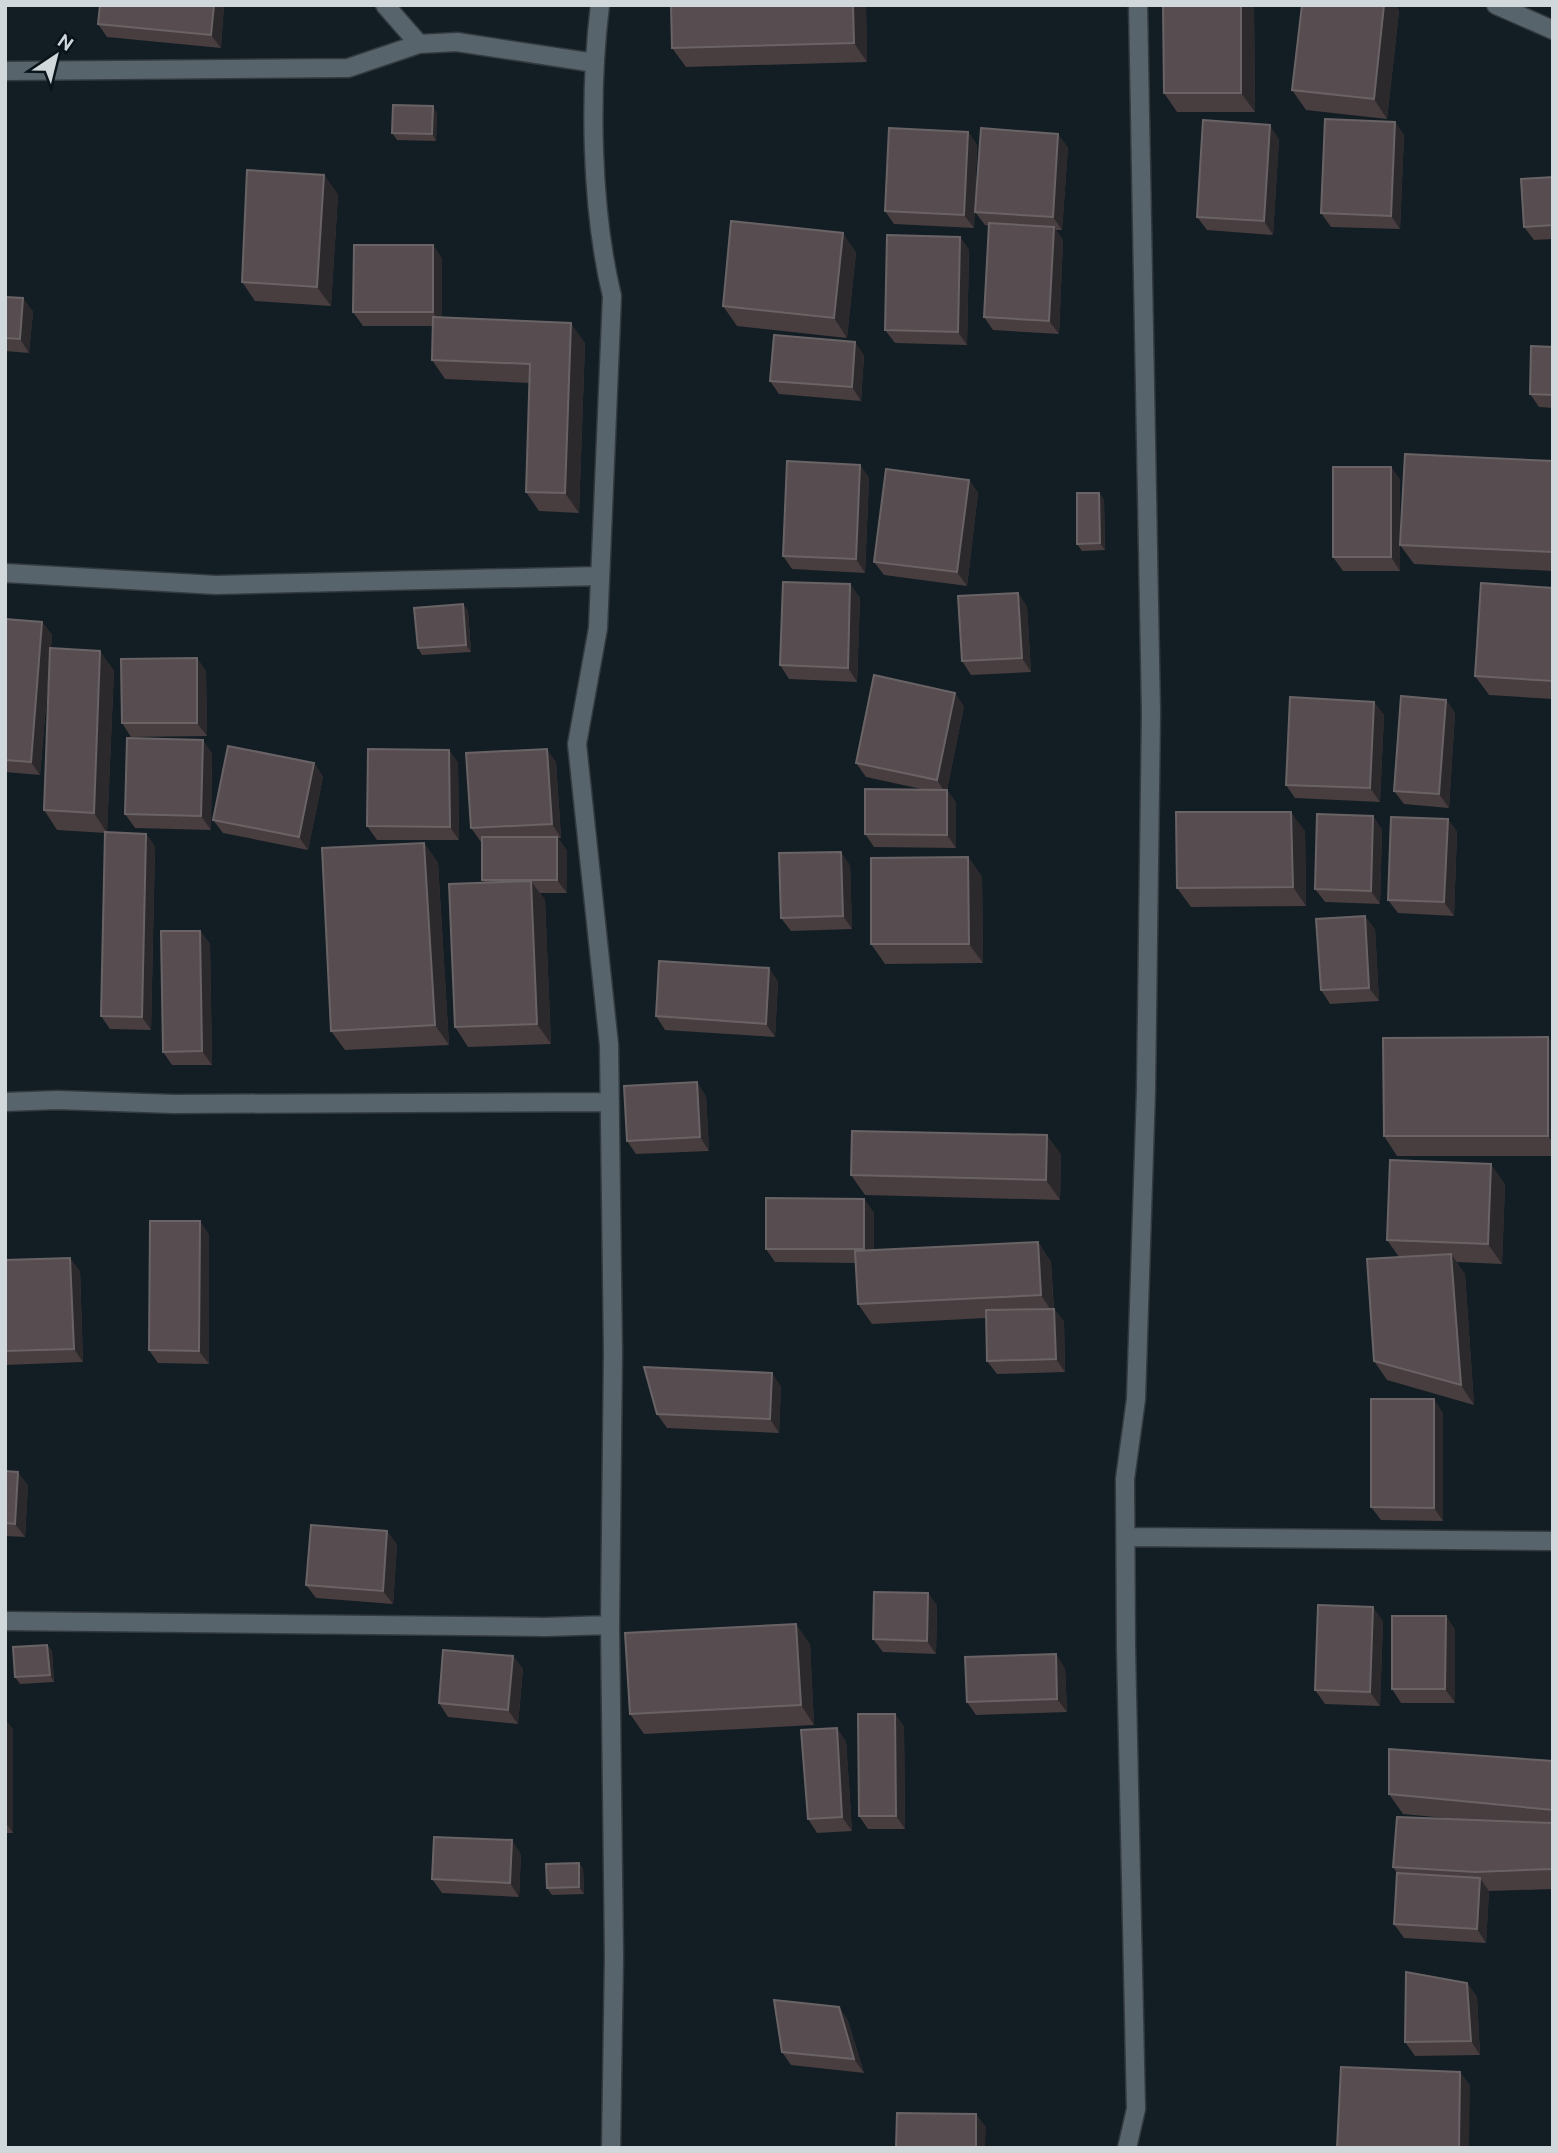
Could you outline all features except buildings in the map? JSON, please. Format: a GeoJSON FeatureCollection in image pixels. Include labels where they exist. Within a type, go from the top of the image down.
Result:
{"type":"FeatureCollection","features":[{"type":"Feature","properties":{"kind":"street"},"geometry":{"type":"LineString","coordinates":[[385,5],[419,44]]}},
{"type":"Feature","properties":{"kind":"street"},"geometry":{"type":"LineString","coordinates":[[600,5],[595,63],[595,141],[601,251],[612,296],[598,628],[577,744],[609,1045],[613,1353],[610,1625],[614,1956],[611,2148]]}},
{"type":"Feature","properties":{"kind":"street"},"geometry":{"type":"LineString","coordinates":[[1127,2148],[1136,2109],[1125,1479],[1136,1399],[1146,1103],[1152,713],[1138,5]]}},
{"type":"Feature","properties":{"kind":"street"},"geometry":{"type":"LineString","coordinates":[[1496,5],[1553,30]]}},
{"type":"Feature","properties":{"kind":"street"},"geometry":{"type":"LineString","coordinates":[[5,71],[348,68],[419,44],[457,42],[595,63]]}},
{"type":"Feature","properties":{"kind":"street"},"geometry":{"type":"LineString","coordinates":[[5,573],[216,585],[600,576]]}},
{"type":"Feature","properties":{"kind":"street"},"geometry":{"type":"LineString","coordinates":[[5,1102],[610,1102]]}},
{"type":"Feature","properties":{"kind":"street"},"geometry":{"type":"LineString","coordinates":[[1127,1537],[1553,1541]]}},
{"type":"Feature","properties":{"kind":"street"},"geometry":{"type":"LineString","coordinates":[[5,1620],[545,1627],[610,1625]]}}]}
